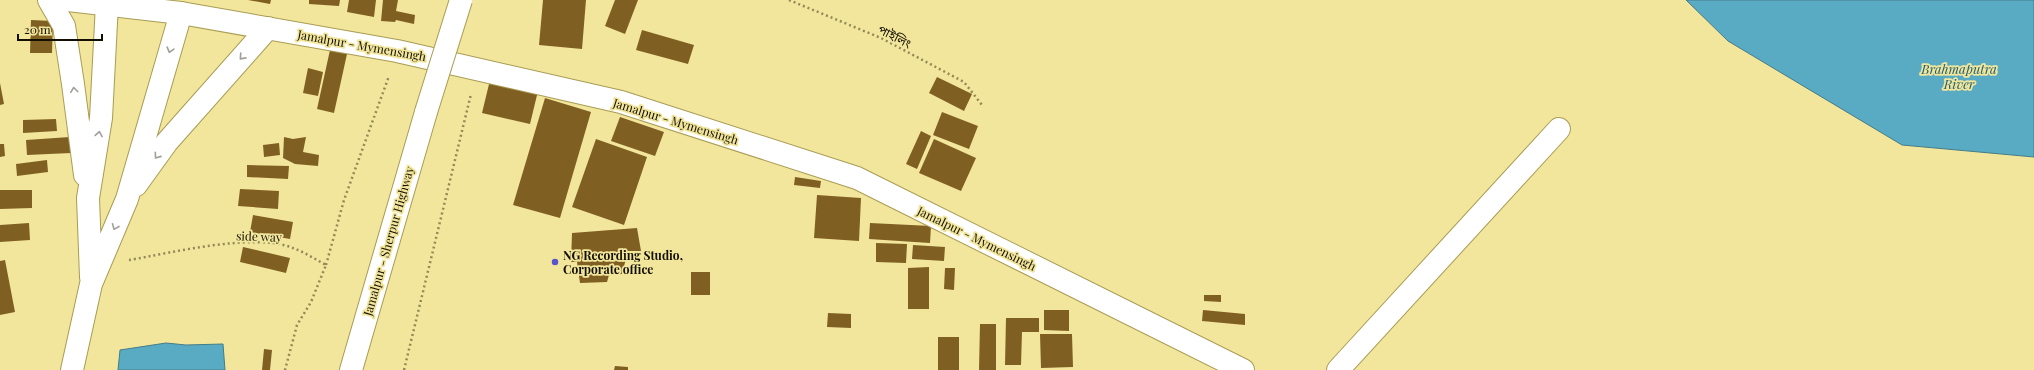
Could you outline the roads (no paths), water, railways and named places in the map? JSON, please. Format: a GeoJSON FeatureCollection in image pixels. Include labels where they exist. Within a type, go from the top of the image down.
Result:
{"type":"FeatureCollection","features":[{"type":"Feature","properties":{"kind":"main road"},"geometry":{"type":"LineString","coordinates":[[49,0],[64,26],[74,84],[88,198],[91,284]]}},
{"type":"Feature","properties":{"kind":"main road","name":"Jamalpur - Mymensingh"},"geometry":{"type":"LineString","coordinates":[[68,0],[181,13],[397,51],[621,102],[856,178],[1243,370]]}},
{"type":"Feature","properties":{"kind":"main road","name":"Jamalpur - Sherpur Highway"},"geometry":{"type":"LineString","coordinates":[[351,370],[426,112],[461,0]]}},
{"type":"Feature","properties":{"kind":"main road"},"geometry":{"type":"LineString","coordinates":[[88,198],[101,118],[107,4]]}},
{"type":"Feature","properties":{"kind":"main road"},"geometry":{"type":"LineString","coordinates":[[72,370],[91,284],[127,199],[181,13]]}},
{"type":"Feature","properties":{"kind":"main road"},"geometry":{"type":"LineString","coordinates":[[127,199],[167,142],[268,28]]}},
{"type":"Feature","properties":{"kind":"main road"},"geometry":{"type":"LineString","coordinates":[[1338,370],[1559,130]]}},
{"type":"Feature","properties":{"kind":"water","name":"Brahmaputra River"},"geometry":{"type":"Polygon","coordinates":[[[1686,0],[2034,0],[2034,157],[1902,145],[1728,41],[1686,0]]]}},
{"type":"Feature","properties":{"kind":"water"},"geometry":{"type":"Polygon","coordinates":[[[166,343],[186,345],[223,344],[225,370],[118,370],[120,350],[166,343]]]}},
{"type":"Feature","properties":{"kind":"place","name":"NG Recording Studio, Corporate office"},"geometry":{"type":"Point","coordinates":[555,262]}}]}
